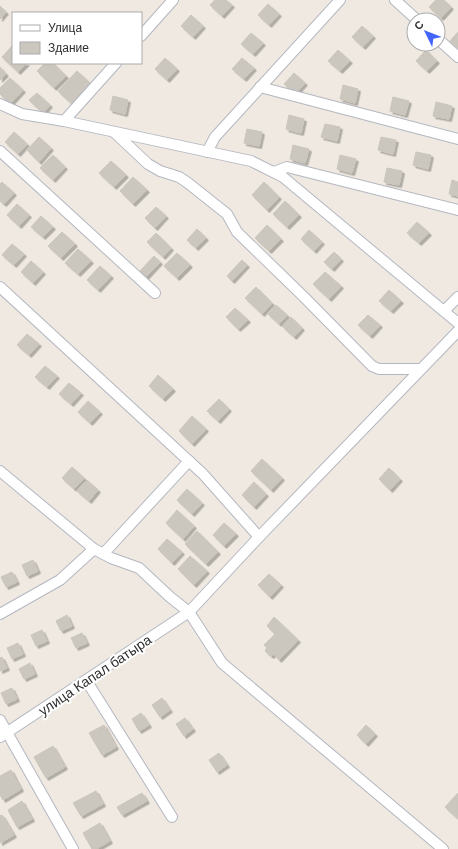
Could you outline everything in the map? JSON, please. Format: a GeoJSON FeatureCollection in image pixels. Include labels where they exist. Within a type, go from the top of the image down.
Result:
{"type":"FeatureCollection","features":[{"type":"Feature","properties":{"kind":"street"},"geometry":{"type":"LineString","coordinates":[[142,35],[173,0]]}},
{"type":"Feature","properties":{"kind":"street"},"geometry":{"type":"LineString","coordinates":[[207,152],[215,137],[340,0]]}},
{"type":"Feature","properties":{"kind":"street"},"geometry":{"type":"LineString","coordinates":[[395,0],[408,12]]}},
{"type":"Feature","properties":{"kind":"street"},"geometry":{"type":"LineString","coordinates":[[446,46],[458,57]]}},
{"type":"Feature","properties":{"kind":"street"},"geometry":{"type":"LineString","coordinates":[[64,121],[115,64]]}},
{"type":"Feature","properties":{"kind":"street"},"geometry":{"type":"LineString","coordinates":[[260,87],[458,139]]}},
{"type":"Feature","properties":{"kind":"street"},"geometry":{"type":"LineString","coordinates":[[0,104],[22,114],[64,121],[250,161],[274,172],[289,182],[458,323]]}},
{"type":"Feature","properties":{"kind":"street"},"geometry":{"type":"LineString","coordinates":[[114,132],[148,164],[160,171],[179,177],[227,214],[237,232],[372,366],[379,369],[420,369]]}},
{"type":"Feature","properties":{"kind":"street"},"geometry":{"type":"LineString","coordinates":[[0,151],[155,293]]}},
{"type":"Feature","properties":{"kind":"street"},"geometry":{"type":"LineString","coordinates":[[274,172],[287,167],[458,210]]}},
{"type":"Feature","properties":{"kind":"street"},"geometry":{"type":"LineString","coordinates":[[0,287],[203,474],[259,537]]}},
{"type":"Feature","properties":{"kind":"street"},"geometry":{"type":"LineString","coordinates":[[444,312],[458,298]]}},
{"type":"Feature","properties":{"kind":"street","name":"улица Капал батыра"},"geometry":{"type":"LineString","coordinates":[[4,735],[189,612],[420,369],[458,332]]}},
{"type":"Feature","properties":{"kind":"street"},"geometry":{"type":"LineString","coordinates":[[104,553],[188,461]]}},
{"type":"Feature","properties":{"kind":"street"},"geometry":{"type":"LineString","coordinates":[[0,472],[94,549],[111,558],[139,568],[170,597],[189,612],[222,664],[443,849]]}},
{"type":"Feature","properties":{"kind":"street"},"geometry":{"type":"LineString","coordinates":[[0,614],[60,580],[94,549]]}},
{"type":"Feature","properties":{"kind":"street"},"geometry":{"type":"LineString","coordinates":[[86,680],[172,817]]}},
{"type":"Feature","properties":{"kind":"street"},"geometry":{"type":"LineString","coordinates":[[0,720],[4,735],[73,849]]}},
{"type":"Feature","properties":{"kind":"building"},"geometry":{"type":"Polygon","coordinates":[[[215,0],[226,0],[232,5],[222,16],[210,5],[215,0]]]}},
{"type":"Feature","properties":{"kind":"building"},"geometry":{"type":"Polygon","coordinates":[[[436,0],[444,0],[451,7],[446,12],[434,12],[429,7],[436,0]]]}},
{"type":"Feature","properties":{"kind":"building"},"geometry":{"type":"Polygon","coordinates":[[[268,4],[279,14],[269,25],[258,15],[268,4]]]}},
{"type":"Feature","properties":{"kind":"building"},"geometry":{"type":"Polygon","coordinates":[[[0,6],[6,12],[0,19],[0,6]]]}},
{"type":"Feature","properties":{"kind":"building"},"geometry":{"type":"Polygon","coordinates":[[[191,15],[203,26],[193,37],[181,26],[191,15]]]}},
{"type":"Feature","properties":{"kind":"building"},"geometry":{"type":"Polygon","coordinates":[[[362,26],[373,36],[363,47],[352,37],[362,26]]]}},
{"type":"Feature","properties":{"kind":"building"},"geometry":{"type":"Polygon","coordinates":[[[458,32],[458,48],[450,41],[458,32]]]}},
{"type":"Feature","properties":{"kind":"building"},"geometry":{"type":"Polygon","coordinates":[[[251,33],[263,43],[253,54],[241,44],[251,33]]]}},
{"type":"Feature","properties":{"kind":"building"},"geometry":{"type":"Polygon","coordinates":[[[12,46],[12,64],[26,64],[18,72],[2,57],[12,46]]]}},
{"type":"Feature","properties":{"kind":"building"},"geometry":{"type":"Polygon","coordinates":[[[338,50],[350,61],[340,71],[328,61],[338,50]]]}},
{"type":"Feature","properties":{"kind":"building"},"geometry":{"type":"Polygon","coordinates":[[[424,52],[428,52],[437,61],[427,71],[416,61],[424,52]]]}},
{"type":"Feature","properties":{"kind":"building"},"geometry":{"type":"Polygon","coordinates":[[[165,58],[177,69],[167,80],[155,69],[165,58]]]}},
{"type":"Feature","properties":{"kind":"building"},"geometry":{"type":"Polygon","coordinates":[[[242,58],[254,68],[244,79],[232,69],[242,58]]]}},
{"type":"Feature","properties":{"kind":"building"},"geometry":{"type":"Polygon","coordinates":[[[44,64],[54,64],[66,76],[54,88],[37,71],[44,64]]]}},
{"type":"Feature","properties":{"kind":"building"},"geometry":{"type":"Polygon","coordinates":[[[0,67],[6,74],[0,80],[0,67]]]}},
{"type":"Feature","properties":{"kind":"building"},"geometry":{"type":"Polygon","coordinates":[[[77,71],[92,85],[73,105],[58,91],[77,71]]]}},
{"type":"Feature","properties":{"kind":"building"},"geometry":{"type":"Polygon","coordinates":[[[294,73],[305,83],[295,94],[284,84],[294,73]]]}},
{"type":"Feature","properties":{"kind":"building"},"geometry":{"type":"Polygon","coordinates":[[[10,78],[23,90],[10,104],[0,94],[0,88],[10,78]]]}},
{"type":"Feature","properties":{"kind":"building"},"geometry":{"type":"Polygon","coordinates":[[[343,85],[358,89],[355,103],[340,99],[343,85]]]}},
{"type":"Feature","properties":{"kind":"building"},"geometry":{"type":"Polygon","coordinates":[[[37,93],[50,105],[43,113],[29,100],[37,93]]]}},
{"type":"Feature","properties":{"kind":"building"},"geometry":{"type":"Polygon","coordinates":[[[113,96],[128,100],[125,114],[110,110],[113,96]]]}},
{"type":"Feature","properties":{"kind":"building"},"geometry":{"type":"Polygon","coordinates":[[[393,97],[409,101],[405,115],[390,111],[393,97]]]}},
{"type":"Feature","properties":{"kind":"building"},"geometry":{"type":"Polygon","coordinates":[[[436,102],[452,106],[449,119],[433,116],[436,102]]]}},
{"type":"Feature","properties":{"kind":"building"},"geometry":{"type":"Polygon","coordinates":[[[289,115],[304,119],[301,133],[286,129],[289,115]]]}},
{"type":"Feature","properties":{"kind":"building"},"geometry":{"type":"Polygon","coordinates":[[[325,124],[340,127],[337,141],[321,137],[325,124]]]}},
{"type":"Feature","properties":{"kind":"building"},"geometry":{"type":"Polygon","coordinates":[[[247,129],[262,132],[259,146],[244,143],[247,129]]]}},
{"type":"Feature","properties":{"kind":"building"},"geometry":{"type":"Polygon","coordinates":[[[14,132],[27,144],[18,154],[5,142],[14,132]]]}},
{"type":"Feature","properties":{"kind":"building"},"geometry":{"type":"Polygon","coordinates":[[[39,137],[51,148],[39,162],[27,150],[39,137]]]}},
{"type":"Feature","properties":{"kind":"building"},"geometry":{"type":"Polygon","coordinates":[[[381,137],[396,140],[393,154],[378,150],[381,137]]]}},
{"type":"Feature","properties":{"kind":"building"},"geometry":{"type":"Polygon","coordinates":[[[293,145],[309,149],[305,163],[290,159],[293,145]]]}},
{"type":"Feature","properties":{"kind":"building"},"geometry":{"type":"Polygon","coordinates":[[[416,152],[431,155],[428,169],[413,165],[416,152]]]}},
{"type":"Feature","properties":{"kind":"building"},"geometry":{"type":"Polygon","coordinates":[[[53,155],[65,167],[53,180],[40,168],[53,155]]]}},
{"type":"Feature","properties":{"kind":"building"},"geometry":{"type":"Polygon","coordinates":[[[340,155],[356,159],[352,173],[337,169],[340,155]]]}},
{"type":"Feature","properties":{"kind":"building"},"geometry":{"type":"Polygon","coordinates":[[[111,161],[126,175],[114,187],[99,173],[111,161]]]}},
{"type":"Feature","properties":{"kind":"building"},"geometry":{"type":"Polygon","coordinates":[[[387,168],[402,171],[399,185],[384,182],[387,168]]]}},
{"type":"Feature","properties":{"kind":"building"},"geometry":{"type":"Polygon","coordinates":[[[133,177],[147,190],[133,204],[120,191],[133,177]]]}},
{"type":"Feature","properties":{"kind":"building"},"geometry":{"type":"Polygon","coordinates":[[[452,180],[458,182],[458,196],[449,194],[452,180]]]}},
{"type":"Feature","properties":{"kind":"building"},"geometry":{"type":"Polygon","coordinates":[[[2,182],[14,193],[4,204],[0,201],[0,184],[2,182]]]}},
{"type":"Feature","properties":{"kind":"building"},"geometry":{"type":"Polygon","coordinates":[[[264,182],[279,197],[267,210],[252,195],[264,182]]]}},
{"type":"Feature","properties":{"kind":"building"},"geometry":{"type":"Polygon","coordinates":[[[285,201],[299,215],[287,227],[273,214],[285,201]]]}},
{"type":"Feature","properties":{"kind":"building"},"geometry":{"type":"Polygon","coordinates":[[[17,204],[29,215],[19,226],[7,215],[17,204]]]}},
{"type":"Feature","properties":{"kind":"building"},"geometry":{"type":"Polygon","coordinates":[[[156,207],[166,216],[155,228],[145,218],[156,207]]]}},
{"type":"Feature","properties":{"kind":"building"},"geometry":{"type":"Polygon","coordinates":[[[41,216],[53,227],[43,237],[31,227],[41,216]]]}},
{"type":"Feature","properties":{"kind":"building"},"geometry":{"type":"Polygon","coordinates":[[[417,222],[429,233],[419,243],[407,233],[417,222]]]}},
{"type":"Feature","properties":{"kind":"building"},"geometry":{"type":"Polygon","coordinates":[[[267,225],[281,239],[269,251],[255,238],[267,225]]]}},
{"type":"Feature","properties":{"kind":"building"},"geometry":{"type":"Polygon","coordinates":[[[197,229],[206,238],[196,248],[187,240],[197,229]]]}},
{"type":"Feature","properties":{"kind":"building"},"geometry":{"type":"Polygon","coordinates":[[[309,230],[322,242],[314,251],[301,239],[309,230]]]}},
{"type":"Feature","properties":{"kind":"building"},"geometry":{"type":"Polygon","coordinates":[[[62,232],[75,244],[61,258],[48,246],[62,232]]]}},
{"type":"Feature","properties":{"kind":"building"},"geometry":{"type":"Polygon","coordinates":[[[156,233],[171,248],[163,257],[147,242],[156,233]]]}},
{"type":"Feature","properties":{"kind":"building"},"geometry":{"type":"Polygon","coordinates":[[[12,244],[24,254],[14,265],[2,255],[12,244]]]}},
{"type":"Feature","properties":{"kind":"building"},"geometry":{"type":"Polygon","coordinates":[[[78,249],[91,261],[78,274],[65,263],[78,249]]]}},
{"type":"Feature","properties":{"kind":"building"},"geometry":{"type":"Polygon","coordinates":[[[334,252],[341,259],[332,269],[324,262],[334,252]]]}},
{"type":"Feature","properties":{"kind":"building"},"geometry":{"type":"Polygon","coordinates":[[[177,253],[190,265],[177,278],[164,266],[177,253]]]}},
{"type":"Feature","properties":{"kind":"building"},"geometry":{"type":"Polygon","coordinates":[[[154,256],[160,262],[146,277],[140,271],[154,256]]]}},
{"type":"Feature","properties":{"kind":"building"},"geometry":{"type":"Polygon","coordinates":[[[242,260],[247,265],[232,281],[227,276],[242,260]]]}},
{"type":"Feature","properties":{"kind":"building"},"geometry":{"type":"Polygon","coordinates":[[[31,261],[43,272],[33,283],[21,272],[31,261]]]}},
{"type":"Feature","properties":{"kind":"building"},"geometry":{"type":"Polygon","coordinates":[[[100,266],[111,276],[98,290],[87,280],[100,266]]]}},
{"type":"Feature","properties":{"kind":"building"},"geometry":{"type":"Polygon","coordinates":[[[325,272],[341,286],[329,299],[313,284],[325,272]]]}},
{"type":"Feature","properties":{"kind":"building"},"geometry":{"type":"Polygon","coordinates":[[[256,287],[272,303],[262,314],[245,298],[256,287]]]}},
{"type":"Feature","properties":{"kind":"building"},"geometry":{"type":"Polygon","coordinates":[[[389,290],[401,301],[391,311],[379,301],[389,290]]]}},
{"type":"Feature","properties":{"kind":"building"},"geometry":{"type":"Polygon","coordinates":[[[276,305],[287,315],[279,324],[268,314],[276,305]]]}},
{"type":"Feature","properties":{"kind":"building"},"geometry":{"type":"Polygon","coordinates":[[[235,308],[248,320],[238,329],[226,317],[235,308]]]}},
{"type":"Feature","properties":{"kind":"building"},"geometry":{"type":"Polygon","coordinates":[[[368,315],[380,325],[370,336],[358,325],[368,315]]]}},
{"type":"Feature","properties":{"kind":"building"},"geometry":{"type":"Polygon","coordinates":[[[291,317],[302,328],[294,337],[282,326],[291,317]]]}},
{"type":"Feature","properties":{"kind":"building"},"geometry":{"type":"Polygon","coordinates":[[[27,334],[39,344],[29,355],[17,345],[27,334]]]}},
{"type":"Feature","properties":{"kind":"building"},"geometry":{"type":"Polygon","coordinates":[[[45,366],[57,376],[47,387],[35,377],[45,366]]]}},
{"type":"Feature","properties":{"kind":"building"},"geometry":{"type":"Polygon","coordinates":[[[158,375],[173,389],[163,399],[149,386],[158,375]]]}},
{"type":"Feature","properties":{"kind":"building"},"geometry":{"type":"Polygon","coordinates":[[[69,383],[81,393],[71,404],[59,394],[69,383]]]}},
{"type":"Feature","properties":{"kind":"building"},"geometry":{"type":"Polygon","coordinates":[[[219,399],[229,409],[218,421],[207,411],[219,399]]]}},
{"type":"Feature","properties":{"kind":"building"},"geometry":{"type":"Polygon","coordinates":[[[88,401],[100,412],[90,423],[78,412],[88,401]]]}},
{"type":"Feature","properties":{"kind":"building"},"geometry":{"type":"Polygon","coordinates":[[[192,416],[206,429],[192,444],[179,431],[192,416]]]}},
{"type":"Feature","properties":{"kind":"building"},"geometry":{"type":"Polygon","coordinates":[[[262,459],[282,478],[271,490],[251,471],[262,459]]]}},
{"type":"Feature","properties":{"kind":"building"},"geometry":{"type":"Polygon","coordinates":[[[72,467],[84,478],[74,489],[62,478],[72,467]]]}},
{"type":"Feature","properties":{"kind":"building"},"geometry":{"type":"Polygon","coordinates":[[[389,468],[400,479],[390,490],[379,479],[389,468]]]}},
{"type":"Feature","properties":{"kind":"building"},"geometry":{"type":"Polygon","coordinates":[[[87,480],[98,490],[89,501],[77,491],[87,480]]]}},
{"type":"Feature","properties":{"kind":"building"},"geometry":{"type":"Polygon","coordinates":[[[254,482],[266,494],[254,507],[242,495],[254,482]]]}},
{"type":"Feature","properties":{"kind":"building"},"geometry":{"type":"Polygon","coordinates":[[[187,489],[202,503],[192,514],[177,500],[187,489]]]}},
{"type":"Feature","properties":{"kind":"building"},"geometry":{"type":"Polygon","coordinates":[[[177,510],[194,526],[183,539],[166,523],[177,510]]]}},
{"type":"Feature","properties":{"kind":"building"},"geometry":{"type":"Polygon","coordinates":[[[224,523],[236,534],[224,546],[213,535],[224,523]]]}},
{"type":"Feature","properties":{"kind":"building"},"geometry":{"type":"Polygon","coordinates":[[[197,531],[218,552],[206,564],[185,544],[197,531]]]}},
{"type":"Feature","properties":{"kind":"building"},"geometry":{"type":"Polygon","coordinates":[[[167,539],[182,552],[172,563],[158,549],[167,539]]]}},
{"type":"Feature","properties":{"kind":"building"},"geometry":{"type":"Polygon","coordinates":[[[190,556],[207,571],[194,585],[178,569],[190,556]]]}},
{"type":"Feature","properties":{"kind":"building"},"geometry":{"type":"Polygon","coordinates":[[[33,560],[38,571],[27,576],[22,565],[33,560]]]}},
{"type":"Feature","properties":{"kind":"building"},"geometry":{"type":"Polygon","coordinates":[[[12,572],[17,582],[6,587],[1,577],[12,572]]]}},
{"type":"Feature","properties":{"kind":"building"},"geometry":{"type":"Polygon","coordinates":[[[269,574],[281,585],[270,597],[258,585],[269,574]]]}},
{"type":"Feature","properties":{"kind":"building"},"geometry":{"type":"Polygon","coordinates":[[[67,615],[72,626],[61,631],[56,621],[67,615]]]}},
{"type":"Feature","properties":{"kind":"building"},"geometry":{"type":"Polygon","coordinates":[[[274,617],[298,640],[279,660],[274,654],[271,656],[265,651],[267,648],[264,645],[275,634],[267,626],[274,617]]]}},
{"type":"Feature","properties":{"kind":"building"},"geometry":{"type":"Polygon","coordinates":[[[42,630],[47,641],[36,646],[31,635],[42,630]]]}},
{"type":"Feature","properties":{"kind":"building"},"geometry":{"type":"Polygon","coordinates":[[[82,633],[87,643],[76,648],[71,638],[82,633]]]}},
{"type":"Feature","properties":{"kind":"building"},"geometry":{"type":"Polygon","coordinates":[[[18,643],[23,654],[12,659],[7,648],[18,643]]]}},
{"type":"Feature","properties":{"kind":"building"},"geometry":{"type":"Polygon","coordinates":[[[2,657],[7,668],[0,671],[0,658],[2,657]]]}},
{"type":"Feature","properties":{"kind":"building"},"geometry":{"type":"Polygon","coordinates":[[[30,663],[35,674],[24,679],[19,669],[30,663]]]}},
{"type":"Feature","properties":{"kind":"building"},"geometry":{"type":"Polygon","coordinates":[[[12,688],[17,699],[6,704],[1,693],[12,688]]]}},
{"type":"Feature","properties":{"kind":"building"},"geometry":{"type":"Polygon","coordinates":[[[162,698],[170,710],[160,717],[152,705],[162,698]]]}},
{"type":"Feature","properties":{"kind":"building"},"geometry":{"type":"Polygon","coordinates":[[[141,713],[149,725],[139,731],[132,719],[141,713]]]}},
{"type":"Feature","properties":{"kind":"building"},"geometry":{"type":"Polygon","coordinates":[[[185,718],[193,729],[184,736],[176,724],[185,718]]]}},
{"type":"Feature","properties":{"kind":"building"},"geometry":{"type":"Polygon","coordinates":[[[104,725],[116,747],[102,755],[89,733],[104,725]]]}},
{"type":"Feature","properties":{"kind":"building"},"geometry":{"type":"Polygon","coordinates":[[[366,725],[375,734],[366,744],[357,735],[366,725]]]}},
{"type":"Feature","properties":{"kind":"building"},"geometry":{"type":"Polygon","coordinates":[[[53,746],[65,767],[46,778],[34,757],[53,746]]]}},
{"type":"Feature","properties":{"kind":"building"},"geometry":{"type":"Polygon","coordinates":[[[219,753],[227,765],[217,772],[209,760],[219,753]]]}},
{"type":"Feature","properties":{"kind":"building"},"geometry":{"type":"Polygon","coordinates":[[[11,770],[21,789],[3,800],[0,795],[0,776],[11,770]]]}},
{"type":"Feature","properties":{"kind":"building"},"geometry":{"type":"Polygon","coordinates":[[[96,791],[103,804],[81,816],[73,803],[96,791]]]}},
{"type":"Feature","properties":{"kind":"building"},"geometry":{"type":"Polygon","coordinates":[[[142,793],[147,801],[122,815],[117,807],[142,793]]]}},
{"type":"Feature","properties":{"kind":"building"},"geometry":{"type":"Polygon","coordinates":[[[458,793],[458,819],[445,807],[458,793]]]}},
{"type":"Feature","properties":{"kind":"building"},"geometry":{"type":"Polygon","coordinates":[[[22,801],[32,819],[17,827],[8,810],[22,801]]]}},
{"type":"Feature","properties":{"kind":"building"},"geometry":{"type":"Polygon","coordinates":[[[2,815],[14,835],[0,843],[0,816],[2,815]]]}},
{"type":"Feature","properties":{"kind":"building"},"geometry":{"type":"Polygon","coordinates":[[[100,823],[110,841],[96,849],[92,849],[83,833],[100,823]]]}}]}
